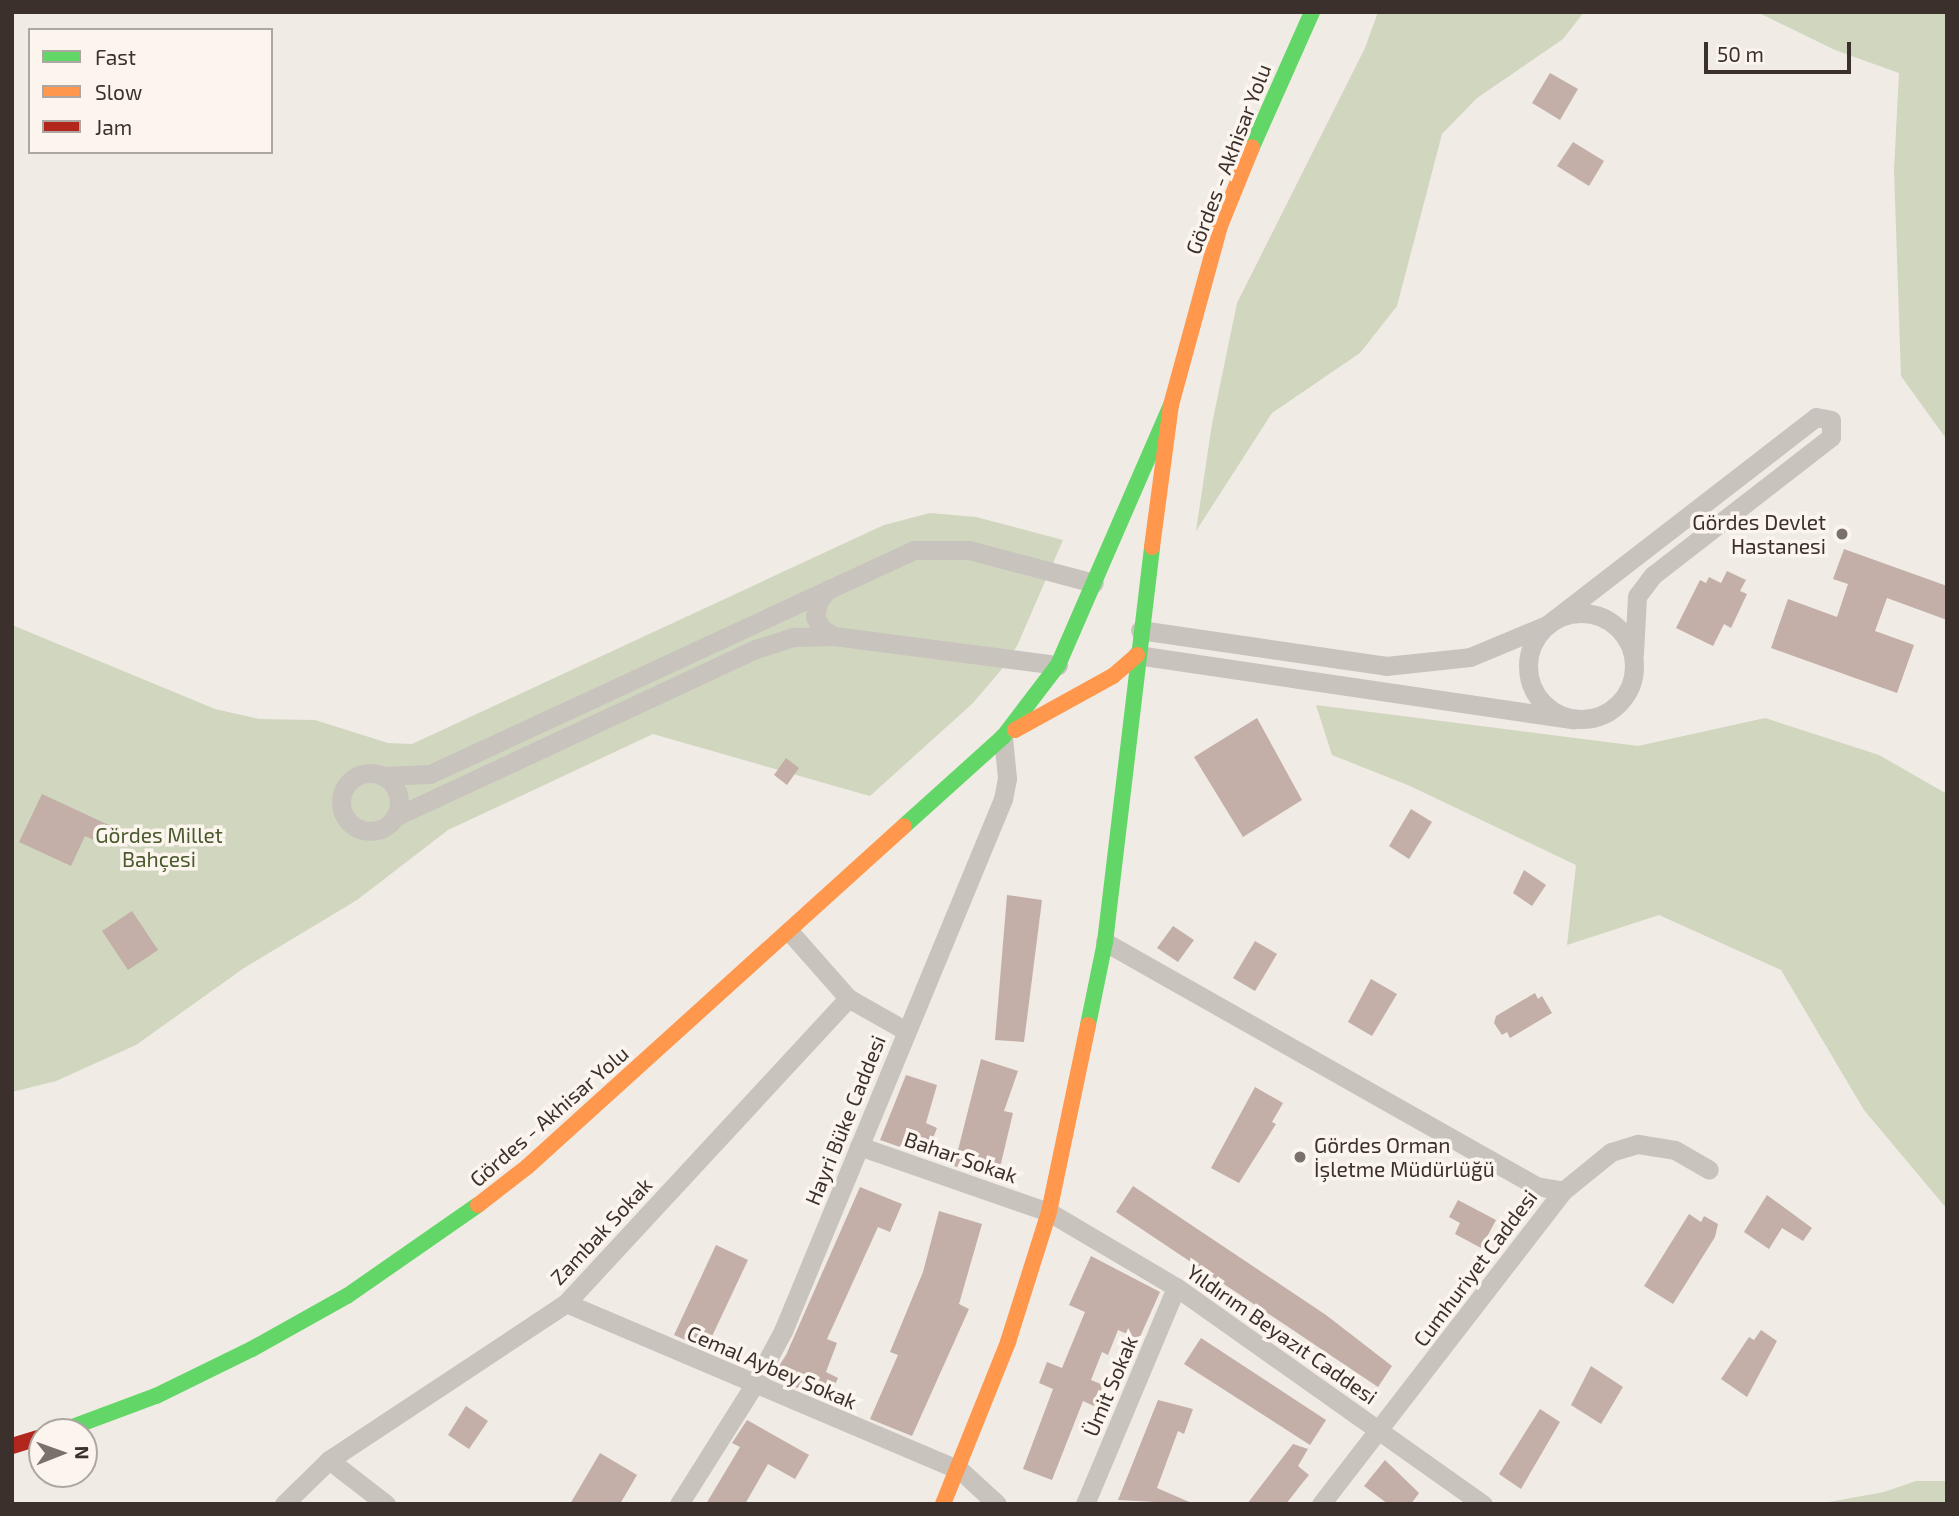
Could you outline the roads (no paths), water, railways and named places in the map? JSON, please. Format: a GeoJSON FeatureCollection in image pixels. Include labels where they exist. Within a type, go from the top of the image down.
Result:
{"type":"FeatureCollection","features":[{"type":"Feature","properties":{"kind":"main road","name":"Gördes - Akhisar Yolu"},"geometry":{"type":"LineString","coordinates":[[943,1504],[960,1470],[1008,1342],[1049,1212],[1105,942],[1127,729],[1171,405],[1220,226],[1312,12]]}},
{"type":"Feature","properties":{"kind":"main road","name":"Gördes - Akhisar Yolu"},"geometry":{"type":"LineString","coordinates":[[97,1418],[156,1396],[252,1349],[347,1296],[439,1235],[527,1167],[1003,737],[1058,665],[1171,405]]}},
{"type":"Feature","properties":{"kind":"main road"},"geometry":{"type":"LineString","coordinates":[[1094,583],[1114,571]]}},
{"type":"Feature","properties":{"kind":"main road"},"geometry":{"type":"LineString","coordinates":[[1129,580],[1143,610]]}},
{"type":"Feature","properties":{"kind":"main road","name":"Gördes - Akhisar Yolu"},"geometry":{"type":"LineString","coordinates":[[1003,737],[1088,689],[1137,655]]}},
{"type":"Feature","properties":{"kind":"main road"},"geometry":{"type":"LineString","coordinates":[[1058,665],[1058,678],[1064,688],[1088,689],[1117,696],[1127,729]]}},
{"type":"Feature","properties":{"kind":"street"},"geometry":{"type":"LineString","coordinates":[[1137,655],[1573,719],[1607,713],[1620,702],[1634,671],[1637,596],[1653,575],[1831,437],[1831,420],[1816,417],[1547,625],[1529,654],[1528,673],[1543,704],[1573,719]]}},
{"type":"Feature","properties":{"kind":"street"},"geometry":{"type":"LineString","coordinates":[[1058,665],[834,636],[794,637],[756,649],[395,817],[381,829],[363,831],[343,813],[347,785],[363,774],[430,774],[897,556],[933,547],[969,550],[1094,583]]}},
{"type":"Feature","properties":{"kind":"street"},"geometry":{"type":"LineString","coordinates":[[829,588],[818,602],[815,617],[822,629],[834,636]]}},
{"type":"Feature","properties":{"kind":"street"},"geometry":{"type":"LineString","coordinates":[[1140,630],[1386,666],[1470,657],[1581,612],[1599,615],[1615,624],[1633,654]]}},
{"type":"Feature","properties":{"kind":"street","name":"Hayri Büke Caddesi"},"geometry":{"type":"LineString","coordinates":[[679,1504],[754,1385],[783,1331],[1003,799],[1007,778],[1003,737]]}},
{"type":"Feature","properties":{"kind":"street"},"geometry":{"type":"LineString","coordinates":[[382,776],[396,790],[395,817]]}},
{"type":"Feature","properties":{"kind":"street"},"geometry":{"type":"LineString","coordinates":[[789,930],[848,998],[906,1031]]}},
{"type":"Feature","properties":{"kind":"street"},"geometry":{"type":"LineString","coordinates":[[1105,942],[1536,1186],[1563,1191]]}},
{"type":"Feature","properties":{"kind":"street","name":"Zambak Sokak"},"geometry":{"type":"LineString","coordinates":[[284,1504],[329,1460],[566,1303],[848,998]]}},
{"type":"Feature","properties":{"kind":"street","name":"Cumhuriyet Caddesi"},"geometry":{"type":"LineString","coordinates":[[1321,1504],[1563,1191],[1611,1152],[1638,1144],[1675,1150],[1709,1170]]}},
{"type":"Feature","properties":{"kind":"street","name":"Bahar Sokak"},"geometry":{"type":"LineString","coordinates":[[859,1146],[1049,1212]]}},
{"type":"Feature","properties":{"kind":"street","name":"Yıldırım Beyazıt Caddesi"},"geometry":{"type":"LineString","coordinates":[[1049,1212],[1176,1287],[1483,1504]]}},
{"type":"Feature","properties":{"kind":"street","name":"Ümit Sokak"},"geometry":{"type":"LineString","coordinates":[[1086,1504],[1176,1287]]}},
{"type":"Feature","properties":{"kind":"street","name":"Cemal Aybey Sokak"},"geometry":{"type":"LineString","coordinates":[[566,1303],[754,1385],[960,1470]]}},
{"type":"Feature","properties":{"kind":"street"},"geometry":{"type":"LineString","coordinates":[[329,1460],[386,1504]]}},
{"type":"Feature","properties":{"kind":"street"},"geometry":{"type":"LineString","coordinates":[[960,1470],[997,1504]]}},
{"type":"Feature","properties":{"kind":"place","name":"Gördes Devlet Hastanesi"},"geometry":{"type":"Point","coordinates":[1842,534]}},
{"type":"Feature","properties":{"kind":"place","name":"Gördes Orman İşletme Müdürlüğü"},"geometry":{"type":"Point","coordinates":[1300,1157]}},
{"type":"Feature","properties":{"kind":"park label","name":"Gördes Millet Bahçesi"},"geometry":{"type":"Point","coordinates":[159,847]}}]}
